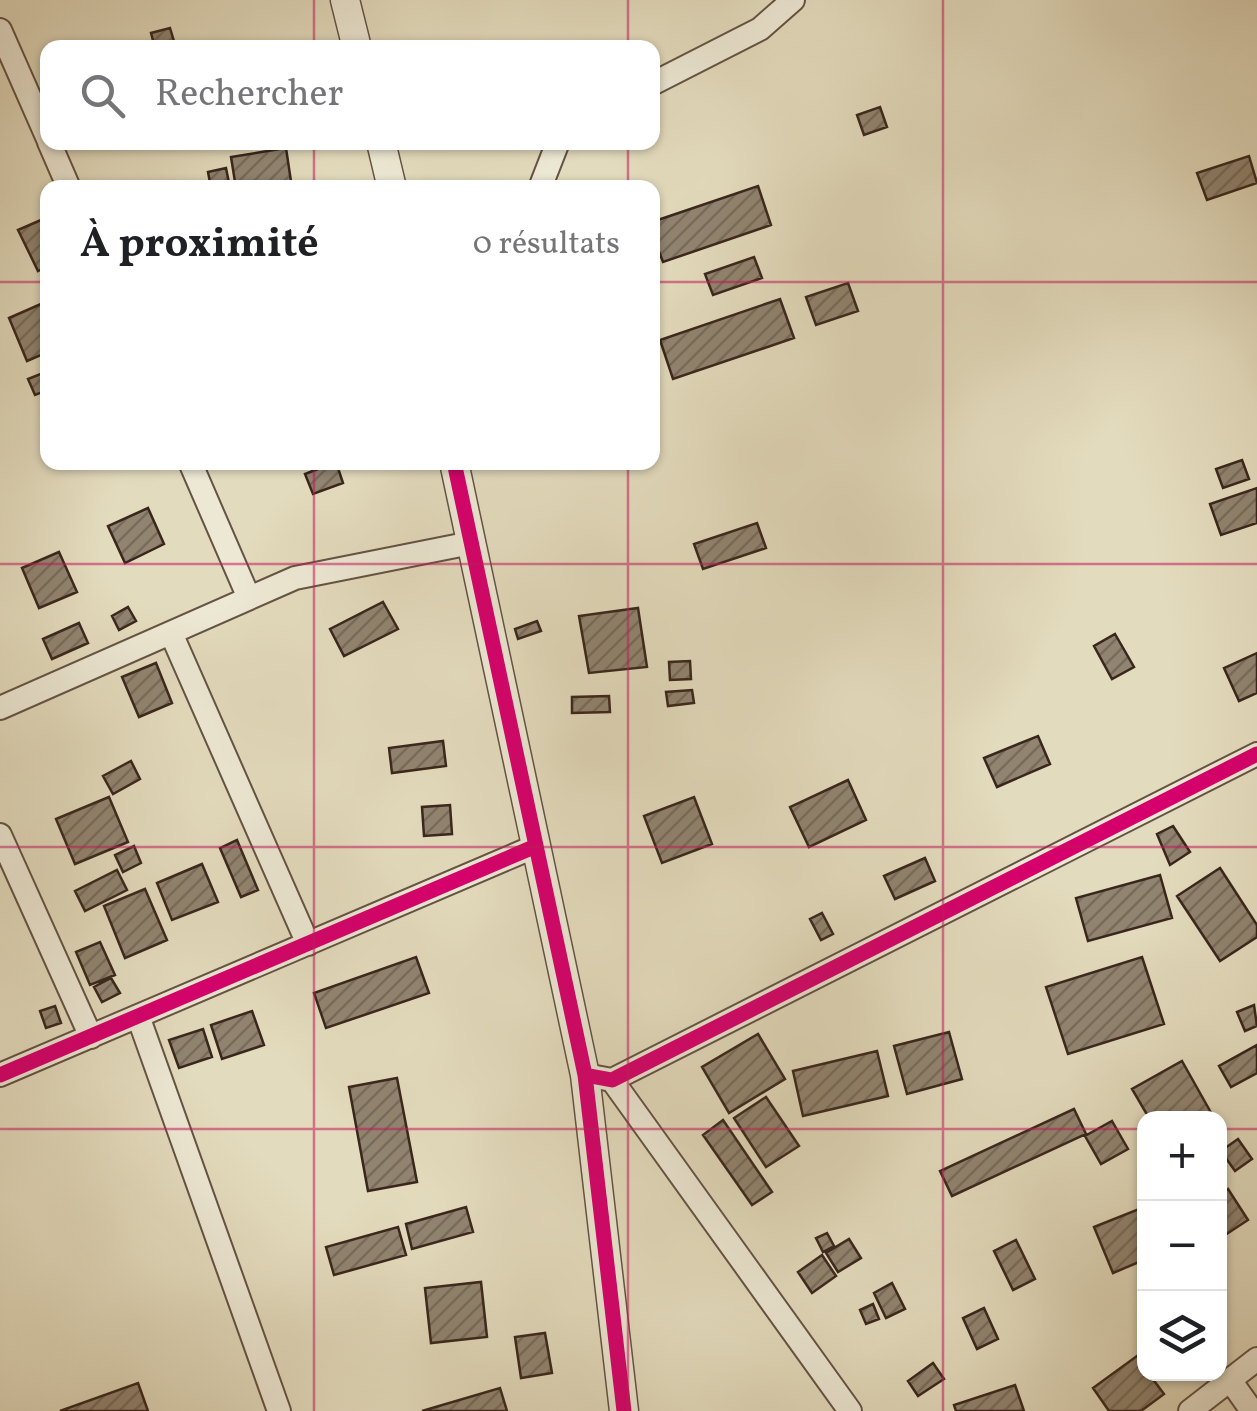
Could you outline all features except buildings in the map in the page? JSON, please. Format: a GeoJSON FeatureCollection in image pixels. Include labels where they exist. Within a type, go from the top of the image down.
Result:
{"type":"FeatureCollection","features":[{"type":"Feature","properties":{"kind":"street"},"geometry":{"type":"LineString","coordinates":[[346,0],[355,40]]}},
{"type":"Feature","properties":{"kind":"street"},"geometry":{"type":"LineString","coordinates":[[660,80],[760,28],[793,0]]}},
{"type":"Feature","properties":{"kind":"street"},"geometry":{"type":"LineString","coordinates":[[0,30],[40,122]]}},
{"type":"Feature","properties":{"kind":"street"},"geometry":{"type":"LineString","coordinates":[[52,150],[66,180]]}},
{"type":"Feature","properties":{"kind":"street"},"geometry":{"type":"LineString","coordinates":[[383,150],[390,180]]}},
{"type":"Feature","properties":{"kind":"street"},"geometry":{"type":"LineString","coordinates":[[543,180],[555,150]]}},
{"type":"Feature","properties":{"kind":"street"},"geometry":{"type":"LineString","coordinates":[[193,470],[249,598]]}},
{"type":"Feature","properties":{"kind":"street"},"geometry":{"type":"LineString","coordinates":[[457,470],[536,846],[599,1077],[624,1411]]}},
{"type":"Feature","properties":{"kind":"street"},"geometry":{"type":"LineString","coordinates":[[0,708],[295,578],[472,542]]}},
{"type":"Feature","properties":{"kind":"street"},"geometry":{"type":"LineString","coordinates":[[170,633],[308,944]]}},
{"type":"Feature","properties":{"kind":"street"},"geometry":{"type":"LineString","coordinates":[[599,1077],[1257,754]]}},
{"type":"Feature","properties":{"kind":"street"},"geometry":{"type":"LineString","coordinates":[[0,835],[90,1036]]}},
{"type":"Feature","properties":{"kind":"street"},"geometry":{"type":"LineString","coordinates":[[0,1075],[536,846]]}},
{"type":"Feature","properties":{"kind":"street"},"geometry":{"type":"LineString","coordinates":[[138,1016],[279,1411]]}},
{"type":"Feature","properties":{"kind":"street"},"geometry":{"type":"LineString","coordinates":[[599,1077],[850,1411]]}},
{"type":"Feature","properties":{"kind":"street"},"geometry":{"type":"LineString","coordinates":[[1190,1411],[1257,1359]]}},
{"type":"Feature","properties":{"kind":"street"},"geometry":{"type":"LineString","coordinates":[[1230,1380],[1252,1411]]}},
{"type":"Feature","properties":{"kind":"cycle path"},"geometry":{"type":"LineString","coordinates":[[456,470],[585,1075],[624,1411]]}},
{"type":"Feature","properties":{"kind":"cycle path"},"geometry":{"type":"LineString","coordinates":[[585,1075],[612,1080],[1257,754]]}},
{"type":"Feature","properties":{"kind":"cycle path"},"geometry":{"type":"LineString","coordinates":[[0,1075],[536,846]]}}]}
